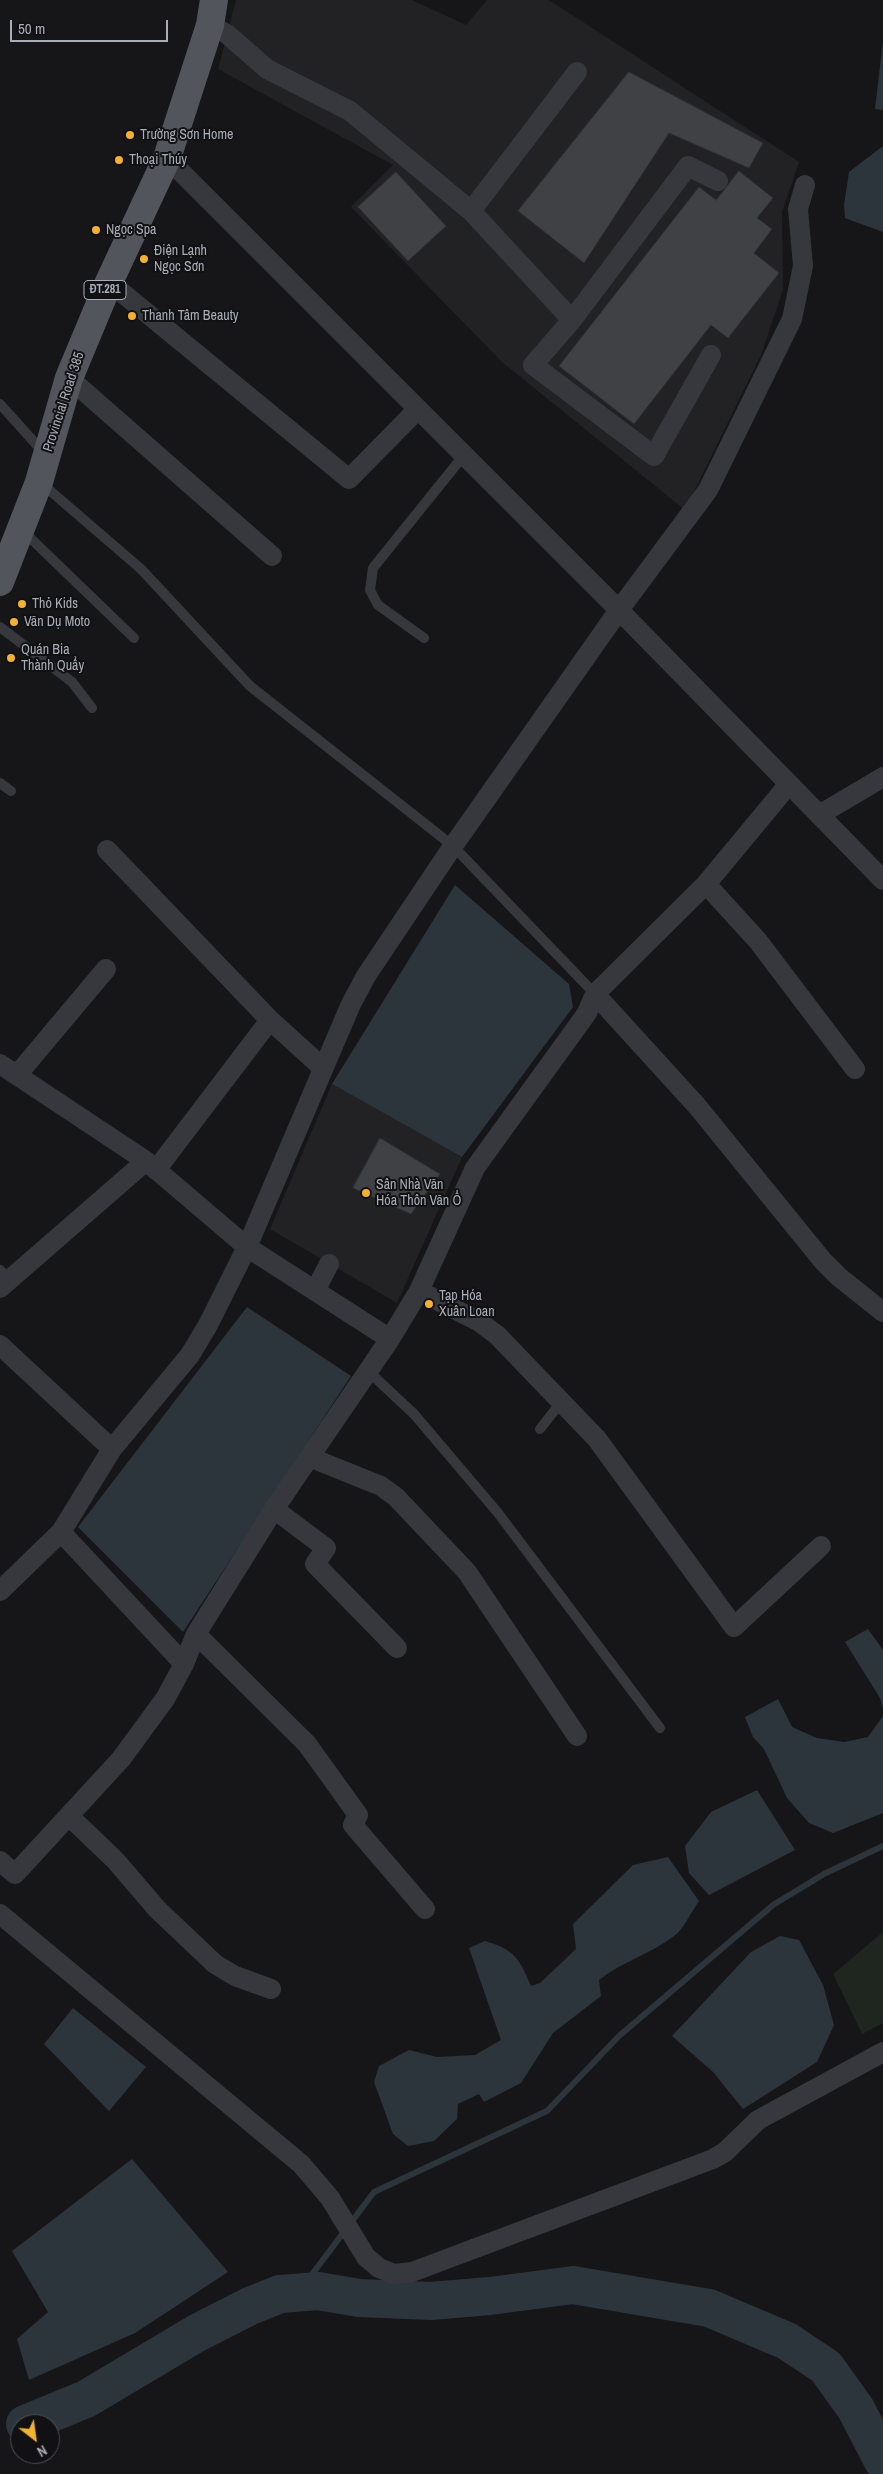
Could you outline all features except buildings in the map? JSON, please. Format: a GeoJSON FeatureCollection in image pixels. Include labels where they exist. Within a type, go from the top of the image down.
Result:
{"type":"FeatureCollection","features":[{"type":"Feature","properties":{"kind":"main road","name":"Provincial Road 385"},"geometry":{"type":"LineString","coordinates":[[0,582],[39,482],[69,378],[109,282],[167,158],[212,12]]}},
{"type":"Feature","properties":{"kind":"street"},"geometry":{"type":"LineString","coordinates":[[212,12],[227,34],[267,68],[350,111],[471,211],[572,320]]}},
{"type":"Feature","properties":{"kind":"street"},"geometry":{"type":"LineString","coordinates":[[471,211],[577,72]]}},
{"type":"Feature","properties":{"kind":"street"},"geometry":{"type":"LineString","coordinates":[[167,158],[619,610],[883,880]]}},
{"type":"Feature","properties":{"kind":"street"},"geometry":{"type":"LineString","coordinates":[[711,355],[654,456],[533,365],[572,320],[688,166],[718,181]]}},
{"type":"Feature","properties":{"kind":"street"},"geometry":{"type":"LineString","coordinates":[[0,1592],[61,1532],[112,1449],[190,1354],[208,1325],[248,1247],[323,1068],[351,1004],[366,976],[453,846],[619,610],[708,490],[792,319],[803,266],[798,209],[805,186]]}},
{"type":"Feature","properties":{"kind":"street"},"geometry":{"type":"LineString","coordinates":[[109,282],[349,479],[418,409]]}},
{"type":"Feature","properties":{"kind":"street"},"geometry":{"type":"LineString","coordinates":[[69,378],[272,556]]}},
{"type":"Feature","properties":{"kind":"street"},"geometry":{"type":"LineString","coordinates":[[820,815],[883,777]]}},
{"type":"Feature","properties":{"kind":"street"},"geometry":{"type":"LineString","coordinates":[[0,1861],[15,1874],[70,1817],[121,1758],[165,1700],[184,1664],[196,1634],[274,1508],[390,1339],[419,1291],[475,1168],[588,1013],[596,994],[706,884],[789,784]]}},
{"type":"Feature","properties":{"kind":"street"},"geometry":{"type":"LineString","coordinates":[[108,850],[270,1020],[323,1068]]}},
{"type":"Feature","properties":{"kind":"street"},"geometry":{"type":"LineString","coordinates":[[706,884],[745,926],[856,1069]]}},
{"type":"Feature","properties":{"kind":"street"},"geometry":{"type":"LineString","coordinates":[[16,1075],[106,969]]}},
{"type":"Feature","properties":{"kind":"street"},"geometry":{"type":"LineString","coordinates":[[596,994],[697,1106],[823,1261],[839,1277],[883,1312]]}},
{"type":"Feature","properties":{"kind":"street"},"geometry":{"type":"LineString","coordinates":[[3,1279],[151,1165],[270,1020]]}},
{"type":"Feature","properties":{"kind":"street"},"geometry":{"type":"LineString","coordinates":[[0,1064],[151,1165],[248,1247],[390,1339]]}},
{"type":"Feature","properties":{"kind":"street"},"geometry":{"type":"LineString","coordinates":[[315,1291],[329,1264]]}},
{"type":"Feature","properties":{"kind":"street"},"geometry":{"type":"LineString","coordinates":[[419,1291],[478,1321],[497,1335],[562,1401],[597,1439],[734,1627],[821,1546]]}},
{"type":"Feature","properties":{"kind":"street"},"geometry":{"type":"LineString","coordinates":[[0,1345],[112,1449]]}},
{"type":"Feature","properties":{"kind":"street"},"geometry":{"type":"LineString","coordinates":[[309,1457],[381,1486],[396,1497],[467,1572],[577,1736]]}},
{"type":"Feature","properties":{"kind":"street"},"geometry":{"type":"LineString","coordinates":[[274,1508],[326,1548],[315,1564],[397,1648]]}},
{"type":"Feature","properties":{"kind":"street"},"geometry":{"type":"LineString","coordinates":[[61,1532],[184,1664]]}},
{"type":"Feature","properties":{"kind":"street"},"geometry":{"type":"LineString","coordinates":[[196,1634],[319,1758],[358,1815],[353,1825],[425,1909]]}},
{"type":"Feature","properties":{"kind":"street"},"geometry":{"type":"LineString","coordinates":[[70,1817],[114,1860],[157,1909],[216,1964],[234,1976],[270,1989]]}},
{"type":"Feature","properties":{"kind":"street"},"geometry":{"type":"LineString","coordinates":[[0,1914],[301,2164],[330,2198],[366,2256],[379,2268],[394,2274],[412,2272],[713,2159],[725,2152],[758,2120],[883,2052]]}},
{"type":"Feature","properties":{"kind":"lane"},"geometry":{"type":"LineString","coordinates":[[0,404],[46,456]]}},
{"type":"Feature","properties":{"kind":"lane"},"geometry":{"type":"LineString","coordinates":[[424,638],[378,605],[370,590],[373,568],[464,454]]}},
{"type":"Feature","properties":{"kind":"lane"},"geometry":{"type":"LineString","coordinates":[[39,482],[141,569],[250,686],[453,846],[596,994]]}},
{"type":"Feature","properties":{"kind":"lane"},"geometry":{"type":"LineString","coordinates":[[21,528],[134,638]]}},
{"type":"Feature","properties":{"kind":"lane"},"geometry":{"type":"LineString","coordinates":[[0,627],[72,682],[92,708]]}},
{"type":"Feature","properties":{"kind":"lane"},"geometry":{"type":"LineString","coordinates":[[0,783],[11,791]]}},
{"type":"Feature","properties":{"kind":"lane"},"geometry":{"type":"LineString","coordinates":[[368,1371],[414,1414],[498,1513],[660,1728]]}},
{"type":"Feature","properties":{"kind":"lane"},"geometry":{"type":"LineString","coordinates":[[540,1429],[562,1401]]}},
{"type":"Feature","properties":{"kind":"shaded area"},"geometry":{"type":"Polygon","coordinates":[[[236,0],[412,0],[466,25],[487,0],[549,0],[799,162],[782,212],[783,290],[761,355],[685,510],[502,362],[351,207],[393,165],[218,69],[236,0]]]}},
{"type":"Feature","properties":{"kind":"shaded area"},"geometry":{"type":"Polygon","coordinates":[[[883,41],[883,110],[875,109],[883,41]]]}},
{"type":"Feature","properties":{"kind":"shaded area"},"geometry":{"type":"Polygon","coordinates":[[[883,146],[883,232],[845,218],[844,205],[849,172],[883,146]]]}},
{"type":"Feature","properties":{"kind":"shaded area"},"geometry":{"type":"Polygon","coordinates":[[[455,885],[569,984],[573,1007],[462,1157],[332,1084],[455,885]]]}},
{"type":"Feature","properties":{"kind":"shaded area","name":"Sân Nhà Văn Hóa Thôn Văn Ổ"},"geometry":{"type":"Polygon","coordinates":[[[332,1084],[462,1157],[397,1303],[270,1229],[332,1084]]]}},
{"type":"Feature","properties":{"kind":"shaded area"},"geometry":{"type":"Polygon","coordinates":[[[247,1307],[351,1376],[183,1632],[78,1527],[247,1307]]]}},
{"type":"Feature","properties":{"kind":"shaded area"},"geometry":{"type":"Polygon","coordinates":[[[868,1629],[883,1650],[883,1709],[880,1698],[845,1642],[868,1629]]]}},
{"type":"Feature","properties":{"kind":"shaded area"},"geometry":{"type":"Polygon","coordinates":[[[778,1699],[792,1727],[817,1738],[844,1742],[868,1737],[883,1716],[883,1813],[833,1833],[809,1823],[787,1798],[764,1749],[753,1737],[745,1717],[778,1699]]]}},
{"type":"Feature","properties":{"kind":"shaded area"},"geometry":{"type":"Polygon","coordinates":[[[757,1790],[795,1850],[709,1895],[689,1873],[685,1846],[711,1812],[757,1790]]]}},
{"type":"Feature","properties":{"kind":"shaded area"},"geometry":{"type":"Polygon","coordinates":[[[668,1857],[699,1901],[678,1933],[656,1948],[617,1968],[599,1980],[601,1996],[553,2033],[521,2083],[484,2102],[479,2094],[458,2104],[457,2119],[434,2141],[408,2146],[393,2134],[374,2082],[379,2066],[409,2050],[437,2057],[475,2055],[501,2040],[469,1948],[485,1941],[495,1944],[515,1956],[531,1986],[540,1983],[576,1949],[573,1924],[633,1865],[668,1857]]]}},
{"type":"Feature","properties":{"kind":"shaded area"},"geometry":{"type":"Polygon","coordinates":[[[883,1932],[883,2023],[862,2034],[833,1974],[883,1932]]]}},
{"type":"Feature","properties":{"kind":"shaded area"},"geometry":{"type":"Polygon","coordinates":[[[780,1936],[799,1940],[823,1985],[834,2025],[817,2062],[743,2109],[713,2072],[672,2036],[751,1952],[780,1936]]]}},
{"type":"Feature","properties":{"kind":"shaded area"},"geometry":{"type":"Polygon","coordinates":[[[73,2008],[146,2067],[109,2111],[44,2044],[73,2008]]]}},
{"type":"Feature","properties":{"kind":"shaded area"},"geometry":{"type":"Polygon","coordinates":[[[132,2159],[228,2272],[135,2333],[29,2380],[17,2339],[48,2312],[12,2251],[132,2159]]]}},
{"type":"Feature","properties":{"kind":"waterway"},"geometry":{"type":"LineString","coordinates":[[298,2293],[374,2192],[547,2111],[619,2036],[773,1905],[824,1874],[883,1846]]}},
{"type":"Feature","properties":{"kind":"waterway"},"geometry":{"type":"LineString","coordinates":[[49,2414],[86,2399],[197,2333],[250,2306],[280,2294],[318,2291],[359,2298],[431,2301],[490,2296],[573,2285],[709,2308],[787,2341],[826,2367],[856,2409],[883,2461]]}},
{"type":"Feature","properties":{"kind":"place","name":"Trường Sơn Home"},"geometry":{"type":"Point","coordinates":[130,135]}},
{"type":"Feature","properties":{"kind":"place","name":"Thoại Thúy"},"geometry":{"type":"Point","coordinates":[119,160]}},
{"type":"Feature","properties":{"kind":"place","name":"Ngọc Spa"},"geometry":{"type":"Point","coordinates":[96,230]}},
{"type":"Feature","properties":{"kind":"place","name":"Điện Lạnh Ngọc Sơn"},"geometry":{"type":"Point","coordinates":[144,259]}},
{"type":"Feature","properties":{"kind":"place","name":"Thanh Tâm Beauty"},"geometry":{"type":"Point","coordinates":[132,316]}},
{"type":"Feature","properties":{"kind":"place","name":"Thỏ Kids"},"geometry":{"type":"Point","coordinates":[22,604]}},
{"type":"Feature","properties":{"kind":"place","name":"Văn Dụ Moto"},"geometry":{"type":"Point","coordinates":[14,622]}},
{"type":"Feature","properties":{"kind":"place","name":"Quán Bia Thành Quẩy"},"geometry":{"type":"Point","coordinates":[11,658]}},
{"type":"Feature","properties":{"kind":"place","name":"Sân Nhà Văn Hóa Thôn Văn Ổ"},"geometry":{"type":"Point","coordinates":[366,1193]}},
{"type":"Feature","properties":{"kind":"place","name":"Tạp Hóa Xuân Loan"},"geometry":{"type":"Point","coordinates":[429,1304]}}]}
